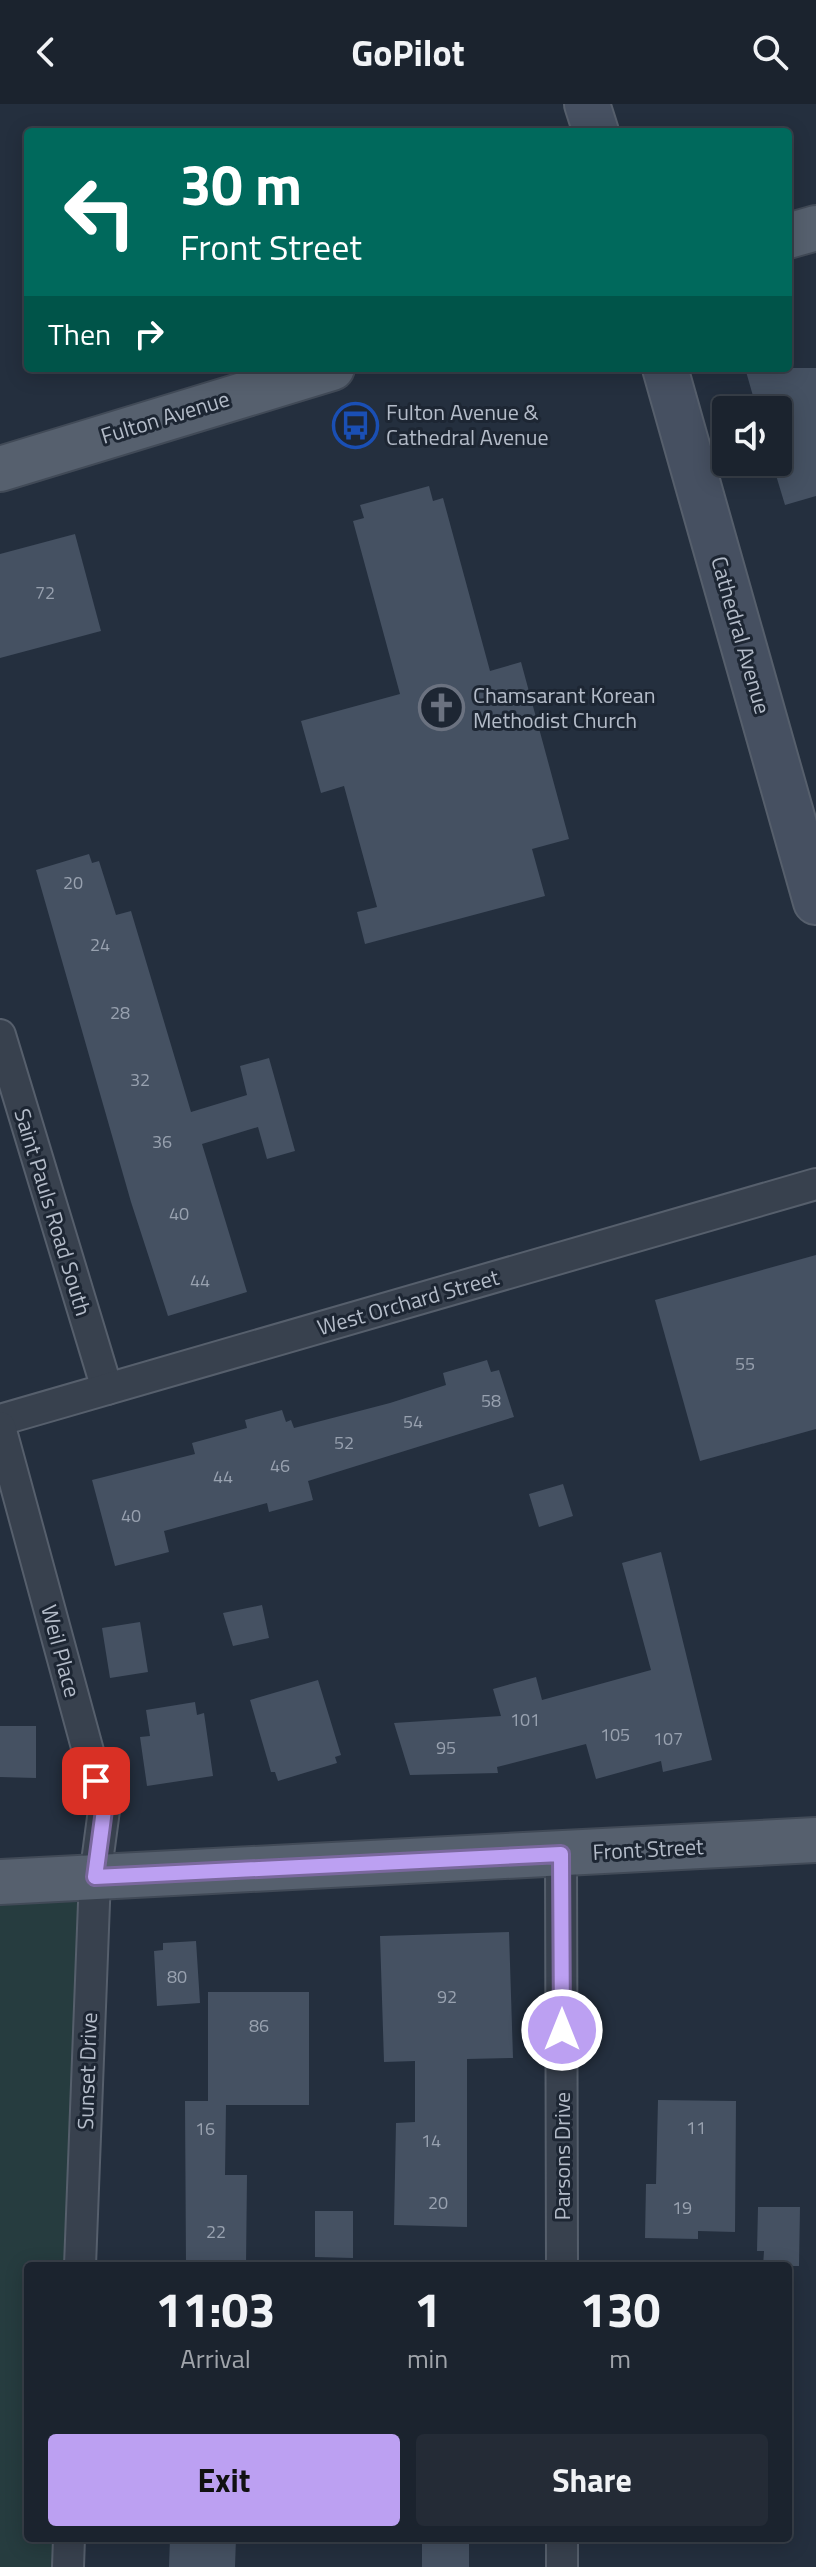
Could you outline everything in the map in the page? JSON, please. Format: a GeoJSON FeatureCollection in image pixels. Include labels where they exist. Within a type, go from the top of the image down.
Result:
{"type":"FeatureCollection","features":[{"type":"Feature","properties":{"kind":"main road"},"geometry":{"type":"LineString","coordinates":[[792,235],[816,228]]}},
{"type":"Feature","properties":{"kind":"main road","name":"Fulton Avenue"},"geometry":{"type":"LineString","coordinates":[[0,469],[319,372]]}},
{"type":"Feature","properties":{"kind":"main road","name":"Front Street"},"geometry":{"type":"LineString","coordinates":[[0,1882],[816,1840]]}},
{"type":"Feature","properties":{"kind":"street"},"geometry":{"type":"LineString","coordinates":[[587,104],[595,128]]}},
{"type":"Feature","properties":{"kind":"street","name":"Cathedral Avenue"},"geometry":{"type":"LineString","coordinates":[[666,372],[816,902]]}},
{"type":"Feature","properties":{"kind":"street","name":"Saint Pauls Road South"},"geometry":{"type":"LineString","coordinates":[[0,1035],[107,1389]]}},
{"type":"Feature","properties":{"kind":"street","name":"West Orchard Street"},"geometry":{"type":"LineString","coordinates":[[0,1420],[816,1184]]}},
{"type":"Feature","properties":{"kind":"street","name":"Weil Place"},"geometry":{"type":"LineString","coordinates":[[0,1427],[104,1810],[95,1877]]}},
{"type":"Feature","properties":{"kind":"street","name":"Parsons Drive"},"geometry":{"type":"LineString","coordinates":[[561,1854],[562,2262]]}},
{"type":"Feature","properties":{"kind":"street","name":"Sunset Drive"},"geometry":{"type":"LineString","coordinates":[[80,2262],[95,1877]]}},
{"type":"Feature","properties":{"kind":"street"},"geometry":{"type":"LineString","coordinates":[[68,2567],[69,2542]]}},
{"type":"Feature","properties":{"kind":"street"},"geometry":{"type":"LineString","coordinates":[[562,2542],[562,2567]]}},
{"type":"Feature","properties":{"kind":"green space"},"geometry":{"type":"Polygon","coordinates":[[[85,1890],[72,2262],[24,2262],[24,2542],[57,2542],[55,2567],[0,2567],[0,1891],[85,1890]]]}},
{"type":"Feature","properties":{"kind":"building"},"geometry":{"type":"Polygon","coordinates":[[[792,368],[816,368],[816,496],[785,505],[776,476],[792,476],[792,396],[753,396],[746,372],[792,372],[792,368]]]}},
{"type":"Feature","properties":{"kind":"building","name":"Chamsarant Korean Methodist Church"},"geometry":{"type":"Polygon","coordinates":[[[429,486],[433,501],[443,498],[490,671],[521,662],[569,839],[532,849],[545,896],[365,944],[357,912],[377,907],[344,786],[321,793],[301,721],[400,694],[353,521],[364,518],[360,505],[429,486]]]}},
{"type":"Feature","properties":{"kind":"building"},"geometry":{"type":"Polygon","coordinates":[[[75,534],[101,631],[0,658],[0,554],[75,534]]]}},
{"type":"Feature","properties":{"kind":"building"},"geometry":{"type":"Polygon","coordinates":[[[89,854],[92,863],[99,861],[116,915],[131,911],[191,1112],[247,1095],[240,1066],[269,1058],[295,1151],[267,1159],[258,1127],[202,1144],[247,1292],[168,1316],[131,1202],[36,870],[89,854]]]}},
{"type":"Feature","properties":{"kind":"building"},"geometry":{"type":"Polygon","coordinates":[[[816,1255],[816,1429],[700,1461],[655,1300],[816,1255]]]}},
{"type":"Feature","properties":{"kind":"building"},"geometry":{"type":"Polygon","coordinates":[[[487,1360],[491,1372],[499,1370],[514,1417],[308,1481],[313,1500],[269,1512],[267,1503],[164,1531],[169,1552],[115,1566],[92,1480],[195,1454],[192,1443],[247,1428],[245,1420],[282,1410],[286,1422],[291,1420],[294,1428],[390,1403],[446,1385],[443,1373],[487,1360]]]}},
{"type":"Feature","properties":{"kind":"building"},"geometry":{"type":"Polygon","coordinates":[[[563,1484],[573,1516],[539,1527],[529,1494],[563,1484]]]}},
{"type":"Feature","properties":{"kind":"building"},"geometry":{"type":"Polygon","coordinates":[[[661,1552],[712,1760],[663,1772],[661,1761],[596,1779],[586,1744],[497,1767],[498,1773],[410,1775],[394,1723],[501,1716],[493,1689],[536,1677],[542,1700],[651,1670],[622,1563],[661,1552]]]}},
{"type":"Feature","properties":{"kind":"building"},"geometry":{"type":"Polygon","coordinates":[[[262,1605],[269,1638],[233,1646],[223,1613],[262,1605]]]}},
{"type":"Feature","properties":{"kind":"building"},"geometry":{"type":"Polygon","coordinates":[[[140,1622],[148,1672],[110,1678],[102,1628],[140,1622]]]}},
{"type":"Feature","properties":{"kind":"building"},"geometry":{"type":"Polygon","coordinates":[[[318,1680],[341,1755],[335,1757],[337,1763],[278,1781],[275,1772],[271,1772],[250,1700],[318,1680]]]}},
{"type":"Feature","properties":{"kind":"building"},"geometry":{"type":"Polygon","coordinates":[[[195,1702],[197,1715],[204,1713],[213,1776],[147,1786],[140,1737],[150,1736],[146,1710],[195,1702]]]}},
{"type":"Feature","properties":{"kind":"building"},"geometry":{"type":"Polygon","coordinates":[[[0,1726],[36,1726],[36,1778],[0,1777],[0,1726]]]}},
{"type":"Feature","properties":{"kind":"building"},"geometry":{"type":"Polygon","coordinates":[[[509,1932],[513,2058],[467,2059],[467,2227],[394,2225],[396,2123],[415,2122],[415,2061],[384,2062],[380,1936],[509,1932]]]}},
{"type":"Feature","properties":{"kind":"building"},"geometry":{"type":"Polygon","coordinates":[[[196,1941],[200,2003],[157,2006],[154,1951],[163,1950],[163,1943],[196,1941]]]}},
{"type":"Feature","properties":{"kind":"building"},"geometry":{"type":"Polygon","coordinates":[[[208,1992],[309,1992],[309,2105],[226,2105],[225,2175],[247,2175],[246,2262],[186,2262],[185,2101],[208,2101],[208,1992]]]}},
{"type":"Feature","properties":{"kind":"building"},"geometry":{"type":"Polygon","coordinates":[[[658,2100],[736,2101],[735,2232],[698,2231],[698,2239],[645,2238],[646,2184],[656,2184],[658,2100]]]}},
{"type":"Feature","properties":{"kind":"building"},"geometry":{"type":"Polygon","coordinates":[[[758,2207],[800,2207],[799,2266],[792,2266],[792,2262],[763,2262],[764,2251],[757,2251],[758,2207]]]}},
{"type":"Feature","properties":{"kind":"building"},"geometry":{"type":"Polygon","coordinates":[[[315,2211],[353,2211],[353,2258],[315,2257],[315,2211]]]}},
{"type":"Feature","properties":{"kind":"building"},"geometry":{"type":"Polygon","coordinates":[[[170,2542],[236,2542],[235,2567],[169,2567],[170,2542]]]}},
{"type":"Feature","properties":{"kind":"building"},"geometry":{"type":"Polygon","coordinates":[[[422,2542],[469,2542],[469,2567],[422,2567],[422,2542]]]}},
{"type":"Feature","properties":{"kind":"place","name":"Fulton Avenue & Cathedral Avenue"},"geometry":{"type":"Point","coordinates":[355,425]}},
{"type":"Feature","properties":{"kind":"place","name":"Chamsarant Korean Methodist Church"},"geometry":{"type":"Point","coordinates":[442,708]}},
{"type":"Feature","properties":{"kind":"route"},"geometry":{"type":"LineString","coordinates":[[96,1781],[104,1810],[95,1877],[561,1854],[562,2030]]}}]}
